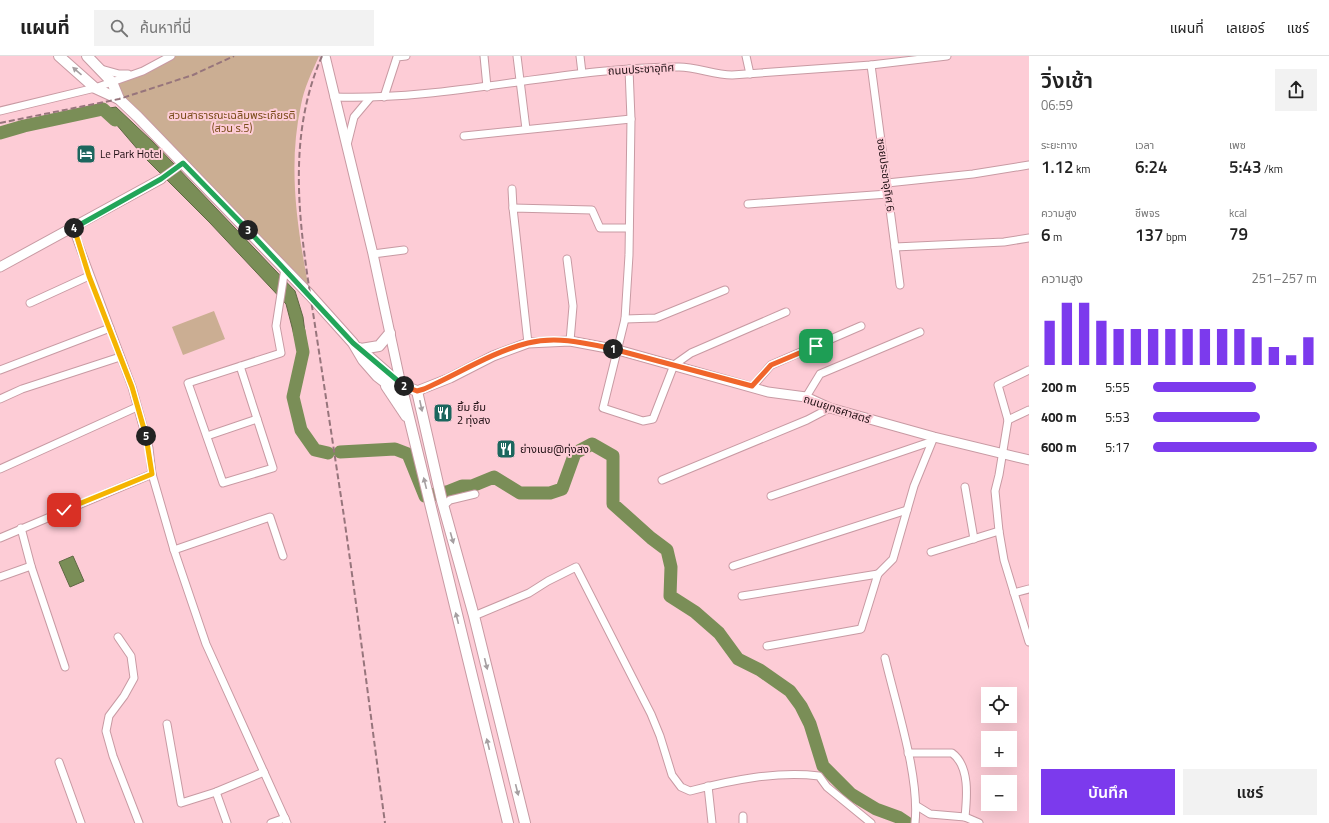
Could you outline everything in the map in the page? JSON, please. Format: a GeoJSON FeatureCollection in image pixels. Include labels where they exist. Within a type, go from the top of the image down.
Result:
{"type":"FeatureCollection","features":[{"type":"Feature","properties":{"kind":"main road"},"geometry":{"type":"LineString","coordinates":[[60,56],[95,88],[119,99],[357,346],[401,385],[417,391],[442,503],[474,616],[525,823]]}},
{"type":"Feature","properties":{"kind":"main road"},"geometry":{"type":"LineString","coordinates":[[87,56],[112,82],[119,99]]}},
{"type":"Feature","properties":{"kind":"main road"},"geometry":{"type":"LineString","coordinates":[[357,346],[379,346],[390,333]]}},
{"type":"Feature","properties":{"kind":"main road"},"geometry":{"type":"LineString","coordinates":[[357,346],[363,360],[385,382],[404,397],[430,501],[441,554],[508,823]]}},
{"type":"Feature","properties":{"kind":"main road"},"geometry":{"type":"LineString","coordinates":[[385,382],[392,397],[410,423]]}},
{"type":"Feature","properties":{"kind":"street"},"geometry":{"type":"LineString","coordinates":[[0,111],[95,88],[143,71],[171,56]]}},
{"type":"Feature","properties":{"kind":"street"},"geometry":{"type":"LineString","coordinates":[[325,56],[346,148],[373,254],[404,397]]}},
{"type":"Feature","properties":{"kind":"street"},"geometry":{"type":"LineString","coordinates":[[384,97],[397,57],[406,56]]}},
{"type":"Feature","properties":{"kind":"street"},"geometry":{"type":"LineString","coordinates":[[484,56],[487,86]]}},
{"type":"Feature","properties":{"kind":"street"},"geometry":{"type":"LineString","coordinates":[[517,56],[526,129]]}},
{"type":"Feature","properties":{"kind":"street"},"geometry":{"type":"LineString","coordinates":[[580,56],[582,73]]}},
{"type":"Feature","properties":{"kind":"street"},"geometry":{"type":"LineString","coordinates":[[746,56],[750,74]]}},
{"type":"Feature","properties":{"kind":"street","name":"ถนนประชาอุทิศ"},"geometry":{"type":"LineString","coordinates":[[334,97],[384,97],[487,86],[582,73],[629,69],[679,67],[698,68],[718,75],[750,74],[871,65],[947,56]]}},
{"type":"Feature","properties":{"kind":"street","name":"ซอยประชาอุทิศ 6"},"geometry":{"type":"LineString","coordinates":[[871,65],[900,285]]}},
{"type":"Feature","properties":{"kind":"street"},"geometry":{"type":"LineString","coordinates":[[99,68],[119,74],[143,71]]}},
{"type":"Feature","properties":{"kind":"street"},"geometry":{"type":"LineString","coordinates":[[629,69],[631,119],[629,228],[625,319],[603,408],[643,421],[653,419],[674,365],[691,353],[786,312]]}},
{"type":"Feature","properties":{"kind":"street"},"geometry":{"type":"LineString","coordinates":[[346,148],[354,117],[370,98]]}},
{"type":"Feature","properties":{"kind":"street"},"geometry":{"type":"LineString","coordinates":[[464,136],[631,119]]}},
{"type":"Feature","properties":{"kind":"street"},"geometry":{"type":"LineString","coordinates":[[887,183],[973,174],[1029,164]]}},
{"type":"Feature","properties":{"kind":"street"},"geometry":{"type":"LineString","coordinates":[[0,267],[73,229],[161,179],[181,165]]}},
{"type":"Feature","properties":{"kind":"street"},"geometry":{"type":"LineString","coordinates":[[512,189],[528,343]]}},
{"type":"Feature","properties":{"kind":"street"},"geometry":{"type":"LineString","coordinates":[[748,204],[888,194]]}},
{"type":"Feature","properties":{"kind":"street"},"geometry":{"type":"LineString","coordinates":[[513,208],[592,210],[600,228],[629,228]]}},
{"type":"Feature","properties":{"kind":"street"},"geometry":{"type":"LineString","coordinates":[[73,229],[89,276],[110,328],[137,407],[149,448],[152,474],[174,550],[206,644],[286,821],[271,823]]}},
{"type":"Feature","properties":{"kind":"street"},"geometry":{"type":"LineString","coordinates":[[896,247],[1004,242],[1029,238]]}},
{"type":"Feature","properties":{"kind":"street"},"geometry":{"type":"LineString","coordinates":[[373,254],[404,250]]}},
{"type":"Feature","properties":{"kind":"street"},"geometry":{"type":"LineString","coordinates":[[567,259],[574,306],[570,340]]}},
{"type":"Feature","properties":{"kind":"street"},"geometry":{"type":"LineString","coordinates":[[240,366],[273,468],[223,483],[188,383],[240,366],[281,353],[276,326],[285,271]]}},
{"type":"Feature","properties":{"kind":"street"},"geometry":{"type":"LineString","coordinates":[[30,303],[89,276]]}},
{"type":"Feature","properties":{"kind":"street"},"geometry":{"type":"LineString","coordinates":[[625,319],[656,318],[725,290]]}},
{"type":"Feature","properties":{"kind":"street"},"geometry":{"type":"LineString","coordinates":[[752,386],[771,365],[861,326]]}},
{"type":"Feature","properties":{"kind":"street"},"geometry":{"type":"LineString","coordinates":[[0,370],[110,328]]}},
{"type":"Feature","properties":{"kind":"street"},"geometry":{"type":"LineString","coordinates":[[806,397],[820,374],[920,332]]}},
{"type":"Feature","properties":{"kind":"street","name":"ถนนยุทธศาสตร์"},"geometry":{"type":"LineString","coordinates":[[417,391],[450,378],[493,356],[528,343],[570,340],[618,350],[752,386],[768,392],[806,397],[830,408],[932,440],[1029,460]]}},
{"type":"Feature","properties":{"kind":"street"},"geometry":{"type":"LineString","coordinates":[[0,399],[22,389],[120,357]]}},
{"type":"Feature","properties":{"kind":"street"},"geometry":{"type":"LineString","coordinates":[[1029,370],[998,385],[1008,420],[1003,454],[995,491],[1004,560],[1029,642]]}},
{"type":"Feature","properties":{"kind":"street"},"geometry":{"type":"LineString","coordinates":[[0,469],[137,407]]}},
{"type":"Feature","properties":{"kind":"street"},"geometry":{"type":"LineString","coordinates":[[662,480],[807,420],[830,408]]}},
{"type":"Feature","properties":{"kind":"street"},"geometry":{"type":"LineString","coordinates":[[1008,420],[1029,410]]}},
{"type":"Feature","properties":{"kind":"street"},"geometry":{"type":"LineString","coordinates":[[207,436],[257,419]]}},
{"type":"Feature","properties":{"kind":"street"},"geometry":{"type":"LineString","coordinates":[[771,496],[932,440]]}},
{"type":"Feature","properties":{"kind":"street"},"geometry":{"type":"LineString","coordinates":[[767,646],[860,629],[878,574],[893,559],[914,486],[932,440]]}},
{"type":"Feature","properties":{"kind":"street"},"geometry":{"type":"LineString","coordinates":[[0,538],[152,474]]}},
{"type":"Feature","properties":{"kind":"street"},"geometry":{"type":"LineString","coordinates":[[965,487],[974,539]]}},
{"type":"Feature","properties":{"kind":"street"},"geometry":{"type":"LineString","coordinates":[[442,503],[475,494]]}},
{"type":"Feature","properties":{"kind":"street"},"geometry":{"type":"LineString","coordinates":[[733,566],[908,510]]}},
{"type":"Feature","properties":{"kind":"street"},"geometry":{"type":"LineString","coordinates":[[174,550],[270,517],[283,556]]}},
{"type":"Feature","properties":{"kind":"street"},"geometry":{"type":"LineString","coordinates":[[21,528],[31,566],[65,667]]}},
{"type":"Feature","properties":{"kind":"street"},"geometry":{"type":"LineString","coordinates":[[931,552],[1000,531]]}},
{"type":"Feature","properties":{"kind":"street"},"geometry":{"type":"LineString","coordinates":[[0,577],[31,566]]}},
{"type":"Feature","properties":{"kind":"street"},"geometry":{"type":"LineString","coordinates":[[474,616],[529,593],[548,581],[576,567],[651,714],[660,736],[672,775],[681,787],[690,791],[753,777],[819,776],[827,787],[871,823]]}},
{"type":"Feature","properties":{"kind":"street"},"geometry":{"type":"LineString","coordinates":[[742,596],[878,574]]}},
{"type":"Feature","properties":{"kind":"street"},"geometry":{"type":"LineString","coordinates":[[1014,593],[1029,589]]}},
{"type":"Feature","properties":{"kind":"street"},"geometry":{"type":"LineString","coordinates":[[118,637],[131,656],[134,678],[124,696],[108,716],[106,731],[113,756],[139,823]]}},
{"type":"Feature","properties":{"kind":"street"},"geometry":{"type":"LineString","coordinates":[[885,658],[908,752],[917,806],[915,823]]}},
{"type":"Feature","properties":{"kind":"street"},"geometry":{"type":"LineString","coordinates":[[167,724],[181,803],[216,792],[264,772]]}},
{"type":"Feature","properties":{"kind":"street"},"geometry":{"type":"LineString","coordinates":[[908,752],[952,753],[956,756],[963,771],[967,792],[965,817]]}},
{"type":"Feature","properties":{"kind":"street"},"geometry":{"type":"LineString","coordinates":[[59,762],[79,823]]}},
{"type":"Feature","properties":{"kind":"street"},"geometry":{"type":"LineString","coordinates":[[708,786],[712,823]]}},
{"type":"Feature","properties":{"kind":"street"},"geometry":{"type":"LineString","coordinates":[[216,792],[227,823]]}},
{"type":"Feature","properties":{"kind":"street"},"geometry":{"type":"LineString","coordinates":[[917,806],[930,814],[965,817],[979,823]]}},
{"type":"Feature","properties":{"kind":"green space","name":"สวนสาธารณะเฉลิมพระเกียรติ (สวน ร.5)"},"geometry":{"type":"Polygon","coordinates":[[[171,56],[319,56],[308,80],[302,99],[295,153],[298,224],[310,295],[138,117],[112,82],[171,56]]]}},
{"type":"Feature","properties":{"kind":"green space"},"geometry":{"type":"Polygon","coordinates":[[[214,311],[225,339],[183,355],[172,327],[214,311]]]}},
{"type":"Feature","properties":{"kind":"shaded area"},"geometry":{"type":"Polygon","coordinates":[[[116,107],[153,142],[295,291],[303,317],[307,348],[298,350],[286,304],[210,223],[145,158],[103,109],[116,107]]]}},
{"type":"Feature","properties":{"kind":"shaded area"},"geometry":{"type":"Polygon","coordinates":[[[73,556],[84,581],[70,587],[59,562],[73,556]]]}},
{"type":"Feature","properties":{"kind":"waterway"},"geometry":{"type":"LineString","coordinates":[[0,133],[24,126],[103,109],[115,120]]}},
{"type":"Feature","properties":{"kind":"waterway"},"geometry":{"type":"LineString","coordinates":[[299,331],[303,352],[293,397],[301,430],[315,450],[328,453]]}},
{"type":"Feature","properties":{"kind":"waterway"},"geometry":{"type":"LineString","coordinates":[[340,452],[395,449],[408,454],[425,496],[447,492],[462,486],[472,486],[494,477],[520,493],[550,493],[562,489],[575,453],[592,444],[613,456],[613,504],[651,538],[667,550],[671,567],[670,596],[695,612],[719,633],[738,659],[760,670],[790,691],[801,706],[810,724],[823,766],[851,794],[876,809],[898,817],[907,823]]}},
{"type":"Feature","properties":{"kind":"railway"},"geometry":{"type":"LineString","coordinates":[[0,123],[119,99],[193,75],[234,56]]}},
{"type":"Feature","properties":{"kind":"railway"},"geometry":{"type":"LineString","coordinates":[[322,56],[310,90],[303,124],[299,158],[301,228],[349,549],[385,823]]}},
{"type":"Feature","properties":{"kind":"place","name":"Le Park Hotel"},"geometry":{"type":"Point","coordinates":[86,154]}},
{"type":"Feature","properties":{"kind":"place","name":"ยิ้ม ยิ้ม 2 ทุ่งสง"},"geometry":{"type":"Point","coordinates":[443,413]}},
{"type":"Feature","properties":{"kind":"place","name":"ย่างเนย@ทุ่งสง"},"geometry":{"type":"Point","coordinates":[506,449]}},
{"type":"Feature","properties":{"kind":"route"},"geometry":{"type":"LineString","coordinates":[[64,510],[152,474],[149,448],[132,387],[89,276],[73,229],[161,179],[183,163],[285,268],[353,343],[401,385],[417,391],[450,378],[493,356],[528,343],[570,340],[618,350],[752,386],[771,365],[816,346]]}}]}
